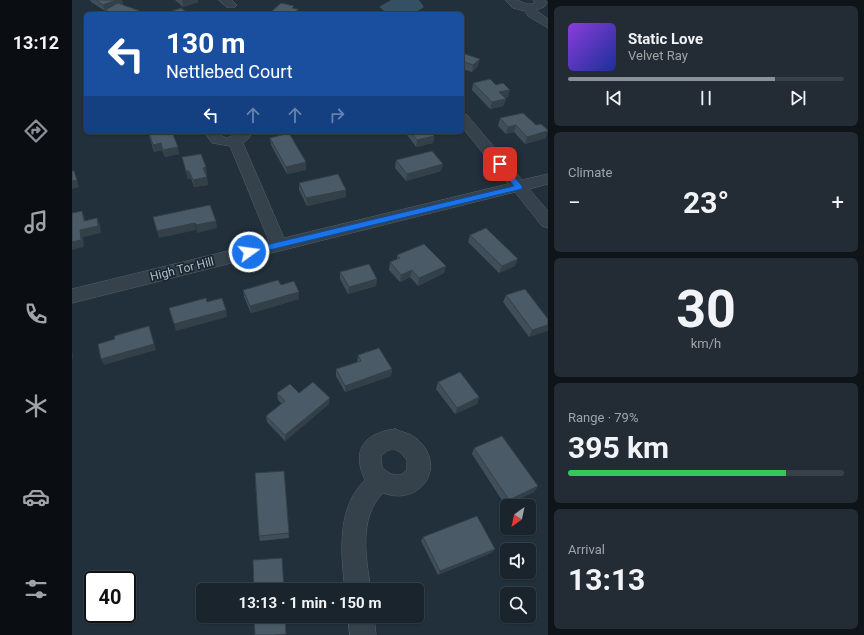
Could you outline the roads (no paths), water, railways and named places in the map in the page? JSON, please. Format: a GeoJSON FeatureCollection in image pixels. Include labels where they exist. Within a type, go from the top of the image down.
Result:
{"type":"FeatureCollection","features":[{"type":"Feature","properties":{"kind":"street"},"geometry":{"type":"LineString","coordinates":[[512,0],[516,5],[529,8],[540,5],[541,3],[539,0]]}},
{"type":"Feature","properties":{"kind":"street"},"geometry":{"type":"LineString","coordinates":[[529,8],[532,14],[548,24]]}},
{"type":"Feature","properties":{"kind":"street"},"geometry":{"type":"LineString","coordinates":[[464,120],[548,222]]}},
{"type":"Feature","properties":{"kind":"street"},"geometry":{"type":"LineString","coordinates":[[212,134],[212,136],[221,141],[241,136],[279,245]]}},
{"type":"Feature","properties":{"kind":"street","name":"High Tor Hill"},"geometry":{"type":"LineString","coordinates":[[72,296],[548,179]]}},
{"type":"Feature","properties":{"kind":"street"},"geometry":{"type":"LineString","coordinates":[[357,583],[355,565],[357,514],[365,497],[379,481]]}},
{"type":"Feature","properties":{"kind":"street"},"geometry":{"type":"LineString","coordinates":[[362,623],[363,635]]}},
{"type":"Feature","properties":{"kind":"water"},"geometry":{"type":"Polygon","coordinates":[[[391,0],[419,0],[424,7],[418,11],[386,12],[379,7],[391,0]]]}}]}
